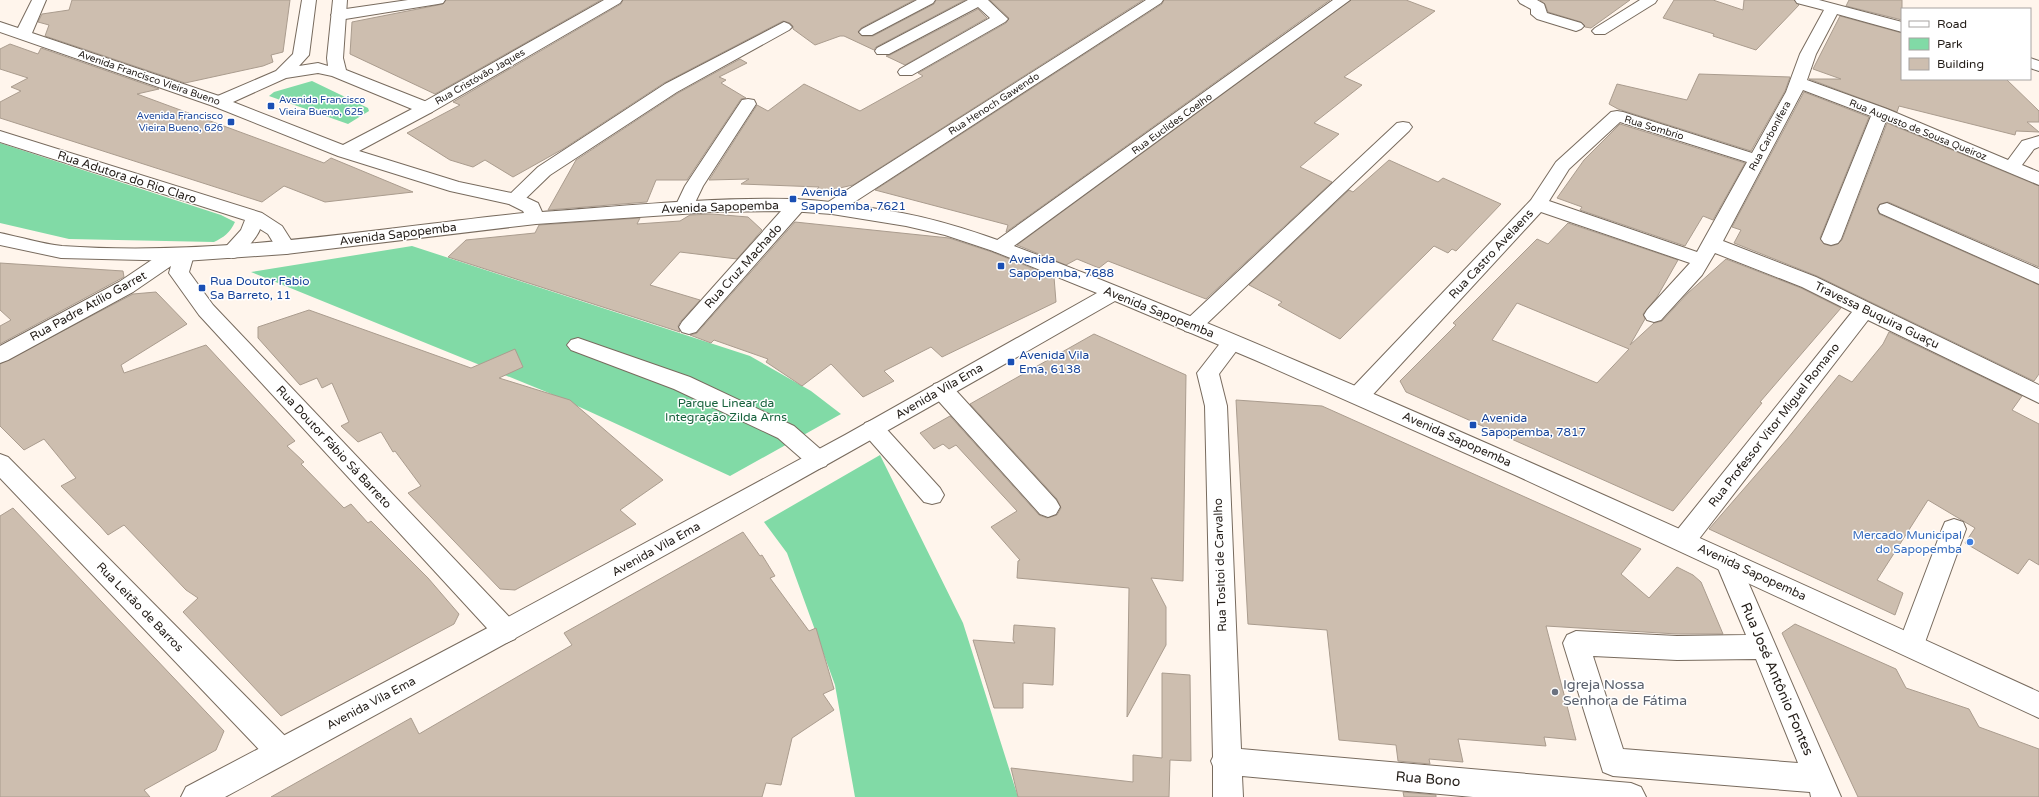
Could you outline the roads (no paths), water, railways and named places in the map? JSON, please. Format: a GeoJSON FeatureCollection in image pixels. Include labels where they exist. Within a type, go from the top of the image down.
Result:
{"type":"FeatureCollection","features":[{"type":"Feature","properties":{"kind":"street"},"geometry":{"type":"LineString","coordinates":[[23,35],[39,0]]}},
{"type":"Feature","properties":{"kind":"street"},"geometry":{"type":"LineString","coordinates":[[282,74],[301,55],[309,0]]}},
{"type":"Feature","properties":{"kind":"street"},"geometry":{"type":"LineString","coordinates":[[338,73],[334,58],[339,7],[438,0]]}},
{"type":"Feature","properties":{"kind":"street","name":"Rua Cristóvão Jaques"},"geometry":{"type":"LineString","coordinates":[[344,152],[426,108],[615,0]]}},
{"type":"Feature","properties":{"kind":"street"},"geometry":{"type":"LineString","coordinates":[[868,32],[928,0]]}},
{"type":"Feature","properties":{"kind":"street"},"geometry":{"type":"LineString","coordinates":[[883,51],[979,0],[1000,19],[906,72]]}},
{"type":"Feature","properties":{"kind":"street","name":"Rua Henoch Gawendo"},"geometry":{"type":"LineString","coordinates":[[832,208],[1156,0]]}},
{"type":"Feature","properties":{"kind":"street","name":"Rua Euclides Coelho"},"geometry":{"type":"LineString","coordinates":[[1000,247],[1343,0]]}},
{"type":"Feature","properties":{"kind":"street"},"geometry":{"type":"LineString","coordinates":[[1525,0],[1539,7],[1539,14],[1542,16],[1576,26]]}},
{"type":"Feature","properties":{"kind":"street"},"geometry":{"type":"LineString","coordinates":[[1600,31],[1650,0]]}},
{"type":"Feature","properties":{"kind":"street"},"geometry":{"type":"LineString","coordinates":[[1802,0],[1901,27]]}},
{"type":"Feature","properties":{"kind":"street","name":"Rua Carbonífera"},"geometry":{"type":"LineString","coordinates":[[1654,315],[1695,270],[1706,252],[1758,160],[1798,82],[1808,54],[1832,9]]}},
{"type":"Feature","properties":{"kind":"street","name":"Avenida Francisco Vieira Bueno"},"geometry":{"type":"LineString","coordinates":[[0,27],[219,102],[344,152],[456,187],[514,199],[531,207],[536,218]]}},
{"type":"Feature","properties":{"kind":"street"},"geometry":{"type":"LineString","coordinates":[[514,199],[544,171],[671,88],[784,27]]}},
{"type":"Feature","properties":{"kind":"street"},"geometry":{"type":"LineString","coordinates":[[219,102],[282,74],[318,68],[338,73],[426,108]]}},
{"type":"Feature","properties":{"kind":"street","name":"Rua Augusto de Sousa Queiroz"},"geometry":{"type":"LineString","coordinates":[[1798,82],[1881,113],[2039,179]]}},
{"type":"Feature","properties":{"kind":"street"},"geometry":{"type":"LineString","coordinates":[[684,207],[694,186],[748,104]]}},
{"type":"Feature","properties":{"kind":"street"},"geometry":{"type":"LineString","coordinates":[[1831,239],[1881,113]]}},
{"type":"Feature","properties":{"kind":"street","name":"Rua Sombrio"},"geometry":{"type":"LineString","coordinates":[[1538,204],[1562,166],[1617,116],[1758,160]]}},
{"type":"Feature","properties":{"kind":"street"},"geometry":{"type":"LineString","coordinates":[[1192,326],[1404,127]]}},
{"type":"Feature","properties":{"kind":"street","name":"Rua Adutora do Rio Claro"},"geometry":{"type":"LineString","coordinates":[[0,136],[255,217],[275,230],[286,248]]}},
{"type":"Feature","properties":{"kind":"street"},"geometry":{"type":"LineString","coordinates":[[2011,168],[2028,144],[2039,141]]}},
{"type":"Feature","properties":{"kind":"street"},"geometry":{"type":"LineString","coordinates":[[456,187],[473,210],[469,225]]}},
{"type":"Feature","properties":{"kind":"street","name":"Rua Castro Avelaens"},"geometry":{"type":"LineString","coordinates":[[1359,395],[1538,204],[1706,252]]}},
{"type":"Feature","properties":{"kind":"street","name":"Avenida Sapopemba"},"geometry":{"type":"LineString","coordinates":[[0,239],[61,252],[179,254],[231,252],[286,248],[536,218],[684,207],[797,205],[832,208],[906,220],[950,230],[1000,247],[1359,395],[1684,541],[2039,705]]}},
{"type":"Feature","properties":{"kind":"street","name":"Rua Cruz Machado"},"geometry":{"type":"LineString","coordinates":[[689,327],[797,205]]}},
{"type":"Feature","properties":{"kind":"street"},"geometry":{"type":"LineString","coordinates":[[1887,209],[2039,277]]}},
{"type":"Feature","properties":{"kind":"street"},"geometry":{"type":"LineString","coordinates":[[231,252],[250,232],[255,217]]}},
{"type":"Feature","properties":{"kind":"street","name":"Travessa Buquira Guaçu"},"geometry":{"type":"LineString","coordinates":[[1706,252],[1809,282],[2039,395]]}},
{"type":"Feature","properties":{"kind":"street","name":"Rua Padre Atílio Garret"},"geometry":{"type":"LineString","coordinates":[[0,355],[126,287],[179,254]]}},
{"type":"Feature","properties":{"kind":"street","name":"Rua Doutor Fábio Sá Barreto"},"geometry":{"type":"LineString","coordinates":[[179,254],[179,273],[206,310],[506,631]]}},
{"type":"Feature","properties":{"kind":"street","name":"Avenida Vila Ema"},"geometry":{"type":"LineString","coordinates":[[196,797],[506,631],[818,460],[1113,293]]}},
{"type":"Feature","properties":{"kind":"street","name":"Rua Professor Vitor Miguel Romano"},"geometry":{"type":"LineString","coordinates":[[1684,541],[1865,310]]}},
{"type":"Feature","properties":{"kind":"street","name":"Rua Tosltoi de Carvalho"},"geometry":{"type":"LineString","coordinates":[[1228,797],[1225,761],[1216,406],[1208,373],[1232,342]]}},
{"type":"Feature","properties":{"kind":"street"},"geometry":{"type":"LineString","coordinates":[[578,345],[689,386],[786,432],[818,460]]}},
{"type":"Feature","properties":{"kind":"street"},"geometry":{"type":"LineString","coordinates":[[942,390],[1048,507]]}},
{"type":"Feature","properties":{"kind":"street"},"geometry":{"type":"LineString","coordinates":[[873,429],[932,495]]}},
{"type":"Feature","properties":{"kind":"street","name":"Rua Leitão de Barros"},"geometry":{"type":"LineString","coordinates":[[0,463],[280,751]]}},
{"type":"Feature","properties":{"kind":"street"},"geometry":{"type":"LineString","coordinates":[[1911,645],[1954,529]]}},
{"type":"Feature","properties":{"kind":"street","name":"Rua José Antônio Fontes"},"geometry":{"type":"LineString","coordinates":[[1727,561],[1822,788]]}},
{"type":"Feature","properties":{"kind":"street"},"geometry":{"type":"LineString","coordinates":[[1627,797],[1613,762],[1576,643],[1677,648],[1764,647]]}},
{"type":"Feature","properties":{"kind":"street","name":"Rua Bono"},"geometry":{"type":"LineString","coordinates":[[1225,761],[1627,797]]}},
{"type":"Feature","properties":{"kind":"street"},"geometry":{"type":"LineString","coordinates":[[1613,762],[1822,788]]}},
{"type":"Feature","properties":{"kind":"place","name":"Avenida Francisco Vieira Bueno, 625"},"geometry":{"type":"Point","coordinates":[271,106]}},
{"type":"Feature","properties":{"kind":"place","name":"Avenida Francisco Vieira Bueno, 626"},"geometry":{"type":"Point","coordinates":[231,122]}},
{"type":"Feature","properties":{"kind":"place","name":"Avenida Sapopemba, 7621"},"geometry":{"type":"Point","coordinates":[793,199]}},
{"type":"Feature","properties":{"kind":"place","name":"Avenida Sapopemba, 7688"},"geometry":{"type":"Point","coordinates":[1001,266]}},
{"type":"Feature","properties":{"kind":"place","name":"Rua Doutor Fabio Sa Barreto, 11"},"geometry":{"type":"Point","coordinates":[202,288]}},
{"type":"Feature","properties":{"kind":"place","name":"Avenida Vila Ema, 6138"},"geometry":{"type":"Point","coordinates":[1011,362]}},
{"type":"Feature","properties":{"kind":"place","name":"Avenida Sapopemba, 7817"},"geometry":{"type":"Point","coordinates":[1473,425]}},
{"type":"Feature","properties":{"kind":"place","name":"Mercado Municipal do Sapopemba"},"geometry":{"type":"Point","coordinates":[1970,542]}},
{"type":"Feature","properties":{"kind":"place","name":"Igreja Nossa Senhora de Fátima"},"geometry":{"type":"Point","coordinates":[1555,692]}},
{"type":"Feature","properties":{"kind":"park label","name":"Parque Linear da Integração Zilda Arns"},"geometry":{"type":"Point","coordinates":[726,410]}}]}
